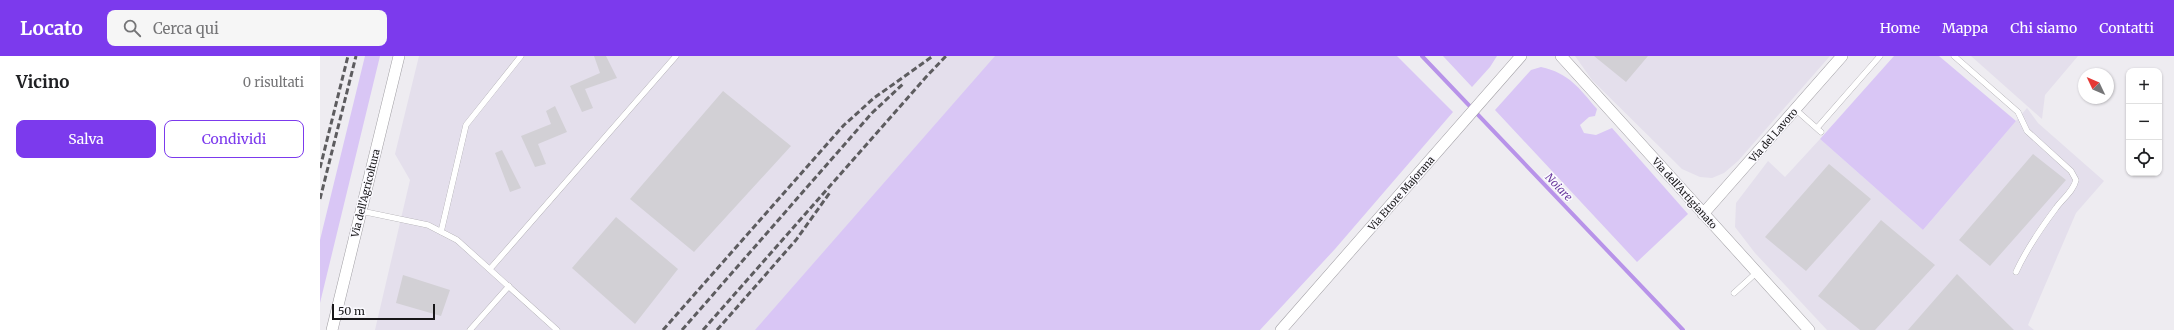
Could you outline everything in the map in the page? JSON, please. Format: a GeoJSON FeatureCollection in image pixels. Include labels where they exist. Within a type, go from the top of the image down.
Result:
{"type":"FeatureCollection","features":[{"type":"Feature","properties":{"kind":"street","name":"Via dell'Agricoltura"},"geometry":{"type":"LineString","coordinates":[[332,330],[399,56]]}},
{"type":"Feature","properties":{"kind":"street","name":"Via Ettore Majorana"},"geometry":{"type":"LineString","coordinates":[[1281,330],[1521,56]]}},
{"type":"Feature","properties":{"kind":"street","name":"Via dell'Artigianato"},"geometry":{"type":"LineString","coordinates":[[1561,56],[1809,330]]}},
{"type":"Feature","properties":{"kind":"street","name":"Via del Lavoro"},"geometry":{"type":"LineString","coordinates":[[1703,214],[1842,56]]}},
{"type":"Feature","properties":{"kind":"lane"},"geometry":{"type":"LineString","coordinates":[[441,232],[466,125],[521,56]]}},
{"type":"Feature","properties":{"kind":"lane"},"geometry":{"type":"LineString","coordinates":[[490,269],[676,56]]}},
{"type":"Feature","properties":{"kind":"lane"},"geometry":{"type":"LineString","coordinates":[[1795,109],[1819,130],[1880,56]]}},
{"type":"Feature","properties":{"kind":"lane"},"geometry":{"type":"LineString","coordinates":[[1954,56],[2018,112],[2027,131],[2071,171],[2076,180],[2074,188],[2058,205],[2027,249],[2016,272]]}},
{"type":"Feature","properties":{"kind":"lane"},"geometry":{"type":"LineString","coordinates":[[361,211],[428,225],[457,240],[557,330]]}},
{"type":"Feature","properties":{"kind":"lane"},"geometry":{"type":"LineString","coordinates":[[1734,293],[1756,273]]}},
{"type":"Feature","properties":{"kind":"lane"},"geometry":{"type":"LineString","coordinates":[[470,330],[509,286]]}},
{"type":"Feature","properties":{"kind":"shaded area"},"geometry":{"type":"Polygon","coordinates":[[[365,56],[380,56],[320,303],[320,240],[365,56]]]}},
{"type":"Feature","properties":{"kind":"shaded area"},"geometry":{"type":"Polygon","coordinates":[[[419,56],[996,56],[758,330],[375,330],[410,180],[395,154],[419,56]]]}},
{"type":"Feature","properties":{"kind":"shaded area"},"geometry":{"type":"Polygon","coordinates":[[[995,56],[1397,56],[1453,112],[1335,249],[1260,330],[755,330],[995,56]]]}},
{"type":"Feature","properties":{"kind":"shaded area"},"geometry":{"type":"Polygon","coordinates":[[[1443,56],[1497,56],[1490,67],[1472,87],[1443,56]]]}},
{"type":"Feature","properties":{"kind":"shaded area"},"geometry":{"type":"Polygon","coordinates":[[[1575,56],[1830,56],[1738,161],[1724,173],[1712,178],[1700,177],[1682,169],[1592,80],[1575,56]]]}},
{"type":"Feature","properties":{"kind":"shaded area"},"geometry":{"type":"Polygon","coordinates":[[[1894,56],[1939,56],[2016,121],[1923,230],[1820,139],[1894,56]]]}},
{"type":"Feature","properties":{"kind":"shaded area"},"geometry":{"type":"Polygon","coordinates":[[[1971,56],[2078,56],[2045,95],[2042,119],[1971,56]]]}},
{"type":"Feature","properties":{"kind":"shaded area"},"geometry":{"type":"Polygon","coordinates":[[[1541,67],[1559,73],[1573,82],[1597,109],[1595,116],[1589,117],[1580,125],[1584,133],[1596,135],[1612,128],[1688,214],[1637,262],[1495,110],[1531,70],[1541,67]]]}},
{"type":"Feature","properties":{"kind":"shaded area"},"geometry":{"type":"Polygon","coordinates":[[[2027,108],[2038,123],[2104,181],[2076,213],[2028,325],[2034,330],[1827,330],[1755,253],[1735,227],[1736,203],[1768,161],[1785,177],[1820,139],[1923,230],[2027,108]]]}},
{"type":"Feature","properties":{"kind":"building"},"geometry":{"type":"Polygon","coordinates":[[[594,56],[606,56],[617,78],[585,89],[593,108],[582,112],[570,86],[600,73],[594,56]]]}},
{"type":"Feature","properties":{"kind":"building"},"geometry":{"type":"Polygon","coordinates":[[[1594,56],[1648,56],[1626,82],[1594,56]]]}},
{"type":"Feature","properties":{"kind":"building"},"geometry":{"type":"Polygon","coordinates":[[[723,91],[791,146],[694,252],[630,199],[723,91]]]}},
{"type":"Feature","properties":{"kind":"building"},"geometry":{"type":"Polygon","coordinates":[[[555,106],[567,132],[538,144],[546,164],[535,167],[521,136],[551,124],[546,111],[555,106]]]}},
{"type":"Feature","properties":{"kind":"building"},"geometry":{"type":"Polygon","coordinates":[[[502,150],[521,188],[510,192],[495,153],[502,150]]]}},
{"type":"Feature","properties":{"kind":"building"},"geometry":{"type":"Polygon","coordinates":[[[2033,154],[2066,180],[1990,266],[1959,240],[2033,154]]]}},
{"type":"Feature","properties":{"kind":"building"},"geometry":{"type":"Polygon","coordinates":[[[1829,164],[1871,199],[1806,271],[1765,237],[1829,164]]]}},
{"type":"Feature","properties":{"kind":"building"},"geometry":{"type":"Polygon","coordinates":[[[616,217],[678,269],[635,324],[572,268],[616,217]]]}},
{"type":"Feature","properties":{"kind":"building"},"geometry":{"type":"Polygon","coordinates":[[[1881,220],[1935,265],[1875,330],[1860,330],[1818,296],[1881,220]]]}},
{"type":"Feature","properties":{"kind":"building"},"geometry":{"type":"Polygon","coordinates":[[[1957,274],[2014,330],[1908,330],[1957,274]]]}},
{"type":"Feature","properties":{"kind":"building"},"geometry":{"type":"Polygon","coordinates":[[[403,275],[450,290],[441,316],[396,303],[403,275]]]}},
{"type":"Feature","properties":{"kind":"waterway","name":"Noiare"},"geometry":{"type":"LineString","coordinates":[[1422,56],[1683,330]]}},
{"type":"Feature","properties":{"kind":"railway"},"geometry":{"type":"LineString","coordinates":[[320,168],[348,56]]}},
{"type":"Feature","properties":{"kind":"railway"},"geometry":{"type":"LineString","coordinates":[[320,199],[356,56]]}},
{"type":"Feature","properties":{"kind":"railway"},"geometry":{"type":"LineString","coordinates":[[663,330],[844,125],[874,98],[933,56]]}},
{"type":"Feature","properties":{"kind":"railway"},"geometry":{"type":"LineString","coordinates":[[703,330],[946,56]]}},
{"type":"Feature","properties":{"kind":"railway"},"geometry":{"type":"LineString","coordinates":[[682,330],[872,113],[904,83]]}},
{"type":"Feature","properties":{"kind":"railway"},"geometry":{"type":"LineString","coordinates":[[717,330],[796,240],[831,191]]}}]}
